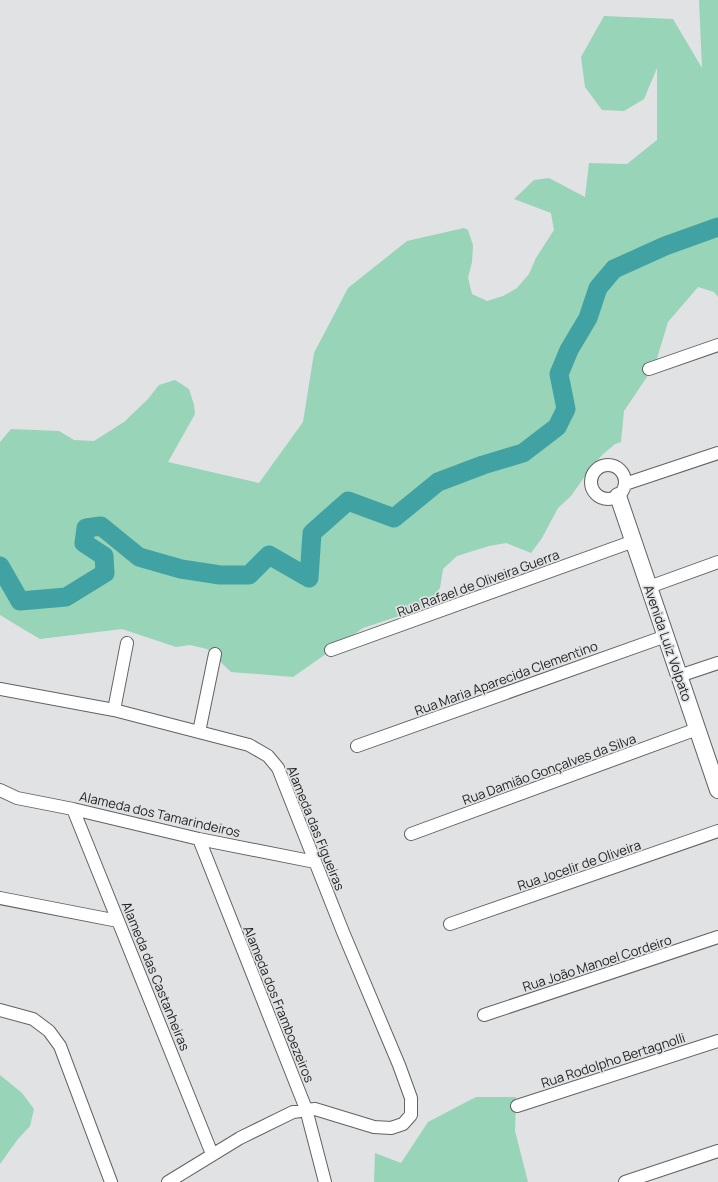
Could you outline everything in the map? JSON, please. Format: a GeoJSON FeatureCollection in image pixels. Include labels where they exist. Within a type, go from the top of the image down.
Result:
{"type":"FeatureCollection","features":[{"type":"Feature","properties":{"kind":"street"},"geometry":{"type":"LineString","coordinates":[[649,370],[718,345]]}},
{"type":"Feature","properties":{"kind":"street"},"geometry":{"type":"LineString","coordinates":[[622,490],[718,453]]}},
{"type":"Feature","properties":{"kind":"street","name":"Avenida Luiz Volpato"},"geometry":{"type":"LineString","coordinates":[[622,490],[634,541],[697,729],[716,779]]}},
{"type":"Feature","properties":{"kind":"street","name":"Rua Rafael de Oliveira Guerra"},"geometry":{"type":"LineString","coordinates":[[331,650],[634,541]]}},
{"type":"Feature","properties":{"kind":"street"},"geometry":{"type":"LineString","coordinates":[[649,587],[718,562]]}},
{"type":"Feature","properties":{"kind":"street","name":"Rua Maria Aparecida Clementino"},"geometry":{"type":"LineString","coordinates":[[357,746],[666,636]]}},
{"type":"Feature","properties":{"kind":"street"},"geometry":{"type":"LineString","coordinates":[[114,710],[127,643]]}},
{"type":"Feature","properties":{"kind":"street"},"geometry":{"type":"LineString","coordinates":[[199,732],[215,654]]}},
{"type":"Feature","properties":{"kind":"street"},"geometry":{"type":"LineString","coordinates":[[679,676],[718,663]]}},
{"type":"Feature","properties":{"kind":"street","name":"Alameda das Figueiras"},"geometry":{"type":"LineString","coordinates":[[0,689],[114,710],[249,745],[268,756],[278,768],[315,862],[399,1065],[411,1098],[411,1115],[403,1124],[390,1128],[374,1127],[315,1109],[306,1109]]}},
{"type":"Feature","properties":{"kind":"street","name":"Rua Damião Gonçalves da Silva"},"geometry":{"type":"LineString","coordinates":[[411,834],[697,729]]}},
{"type":"Feature","properties":{"kind":"street","name":"Alameda dos Tamarindeiros"},"geometry":{"type":"LineString","coordinates":[[0,790],[17,798],[73,809],[199,839],[315,862]]}},
{"type":"Feature","properties":{"kind":"street","name":"Alameda das Castanheiras"},"geometry":{"type":"LineString","coordinates":[[73,809],[212,1154]]}},
{"type":"Feature","properties":{"kind":"street","name":"Rua Jocelir de Oliveira"},"geometry":{"type":"LineString","coordinates":[[450,924],[718,831]]}},
{"type":"Feature","properties":{"kind":"street","name":"Alameda dos Framboezeiros"},"geometry":{"type":"LineString","coordinates":[[199,839],[306,1109],[325,1182]]}},
{"type":"Feature","properties":{"kind":"street"},"geometry":{"type":"LineString","coordinates":[[0,898],[118,921]]}},
{"type":"Feature","properties":{"kind":"street","name":"Rua João Manoel Cordeiro"},"geometry":{"type":"LineString","coordinates":[[484,1015],[718,937]]}},
{"type":"Feature","properties":{"kind":"street"},"geometry":{"type":"LineString","coordinates":[[0,1010],[34,1019],[49,1031],[60,1046],[111,1182]]}},
{"type":"Feature","properties":{"kind":"street","name":"Rua Rodolpho Bertagnolli"},"geometry":{"type":"LineString","coordinates":[[517,1106],[718,1041]]}},
{"type":"Feature","properties":{"kind":"street"},"geometry":{"type":"LineString","coordinates":[[168,1182],[240,1138],[294,1112],[306,1109]]}},
{"type":"Feature","properties":{"kind":"street"},"geometry":{"type":"LineString","coordinates":[[625,1182],[718,1151]]}},
{"type":"Feature","properties":{"kind":"green space"},"geometry":{"type":"Polygon","coordinates":[[[699,0],[718,0],[718,297],[714,292],[698,287],[668,322],[655,365],[624,411],[621,442],[615,444],[602,455],[571,496],[558,508],[542,538],[531,553],[506,543],[489,546],[457,556],[443,569],[440,588],[429,603],[420,609],[363,628],[293,677],[231,672],[207,649],[190,645],[176,647],[122,629],[40,639],[0,615],[0,442],[11,429],[59,431],[74,440],[94,441],[124,422],[148,399],[159,385],[175,380],[189,389],[195,414],[168,462],[259,483],[303,422],[314,353],[348,288],[407,241],[464,228],[468,230],[473,245],[472,262],[468,278],[472,294],[487,301],[503,296],[517,288],[529,274],[536,258],[554,230],[551,213],[514,199],[534,180],[549,178],[585,197],[589,163],[627,164],[657,140],[657,68],[644,99],[624,111],[602,110],[585,87],[581,57],[604,16],[673,19],[702,68],[699,0]]]}},
{"type":"Feature","properties":{"kind":"green space"},"geometry":{"type":"Polygon","coordinates":[[[0,1075],[22,1093],[34,1109],[30,1126],[18,1139],[0,1164],[0,1075]]]}},
{"type":"Feature","properties":{"kind":"green space"},"geometry":{"type":"Polygon","coordinates":[[[476,1097],[516,1097],[515,1131],[528,1182],[374,1182],[375,1153],[401,1163],[428,1122],[476,1097]]]}},
{"type":"Feature","properties":{"kind":"waterway"},"geometry":{"type":"LineString","coordinates":[[0,566],[20,601],[66,597],[105,573],[104,556],[84,543],[86,528],[101,526],[139,557],[181,569],[220,575],[249,575],[269,555],[309,578],[312,533],[348,501],[394,518],[438,482],[483,465],[523,453],[557,427],[566,409],[559,374],[569,350],[588,318],[598,288],[614,269],[665,246],[718,227]]}}]}
